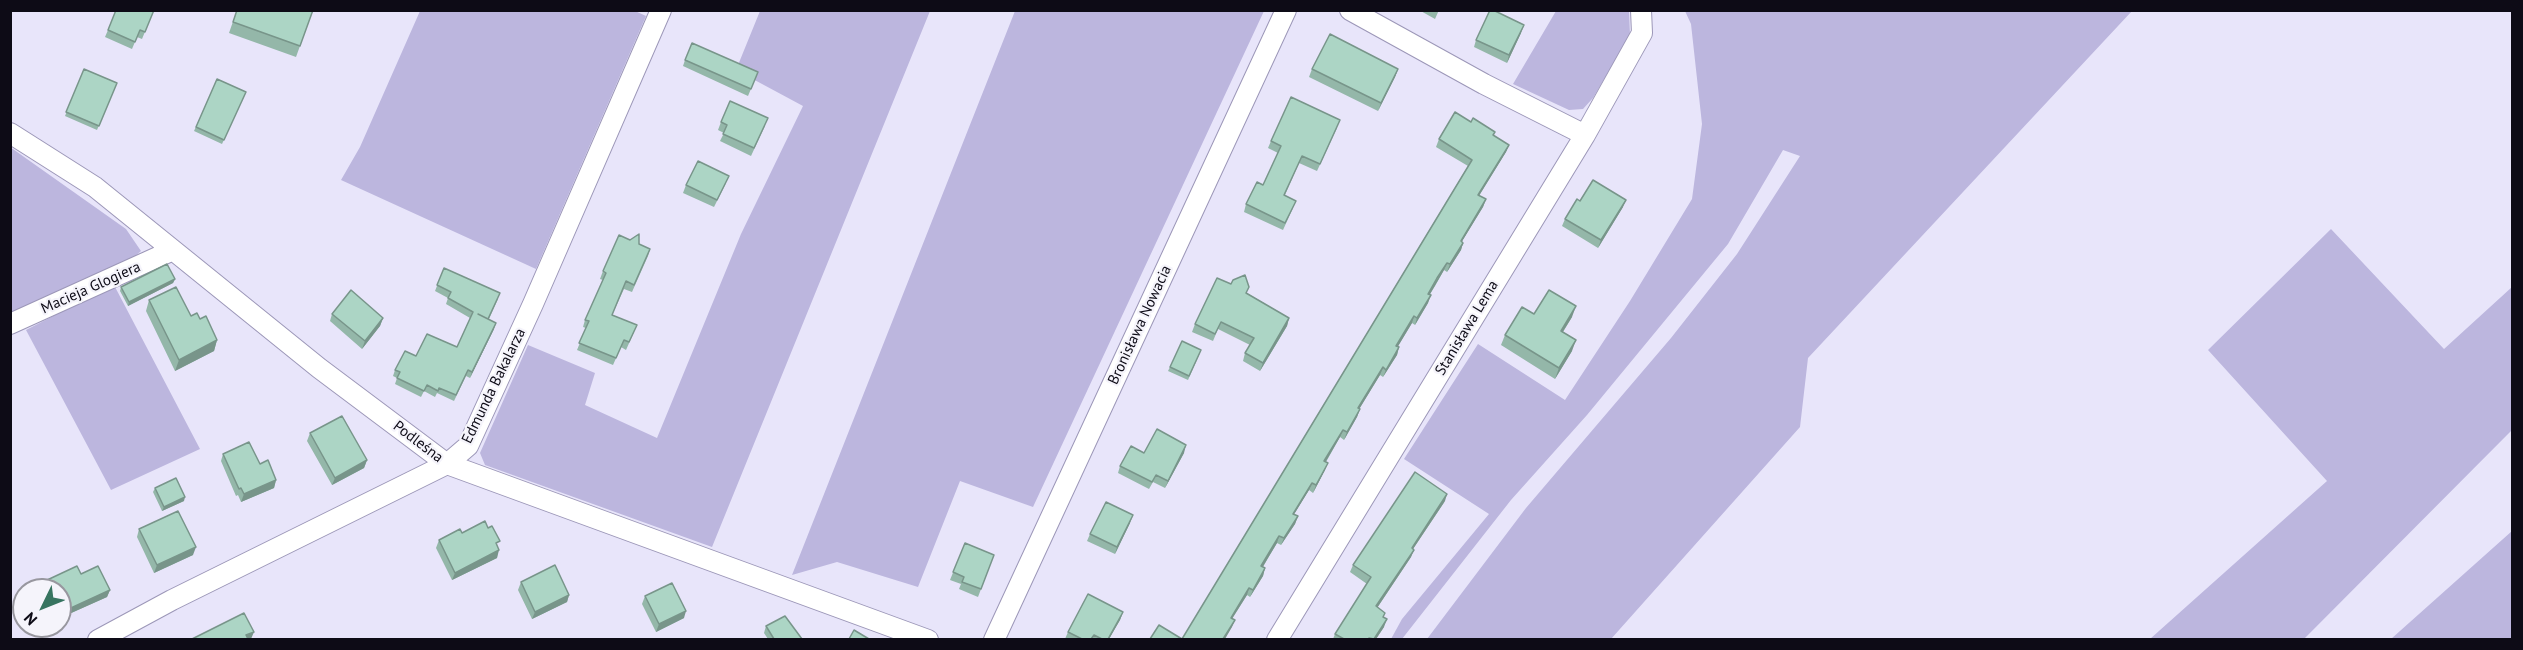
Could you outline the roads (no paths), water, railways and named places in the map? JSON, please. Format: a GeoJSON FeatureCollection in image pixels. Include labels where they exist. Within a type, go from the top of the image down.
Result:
{"type":"FeatureCollection","features":[{"type":"Feature","properties":{"kind":"street","name":"Edmunda Bakalarza"},"geometry":{"type":"LineString","coordinates":[[98,639],[447,464],[468,446],[533,304],[661,10]]}},
{"type":"Feature","properties":{"kind":"street","name":"Bronisława Nowacia"},"geometry":{"type":"LineString","coordinates":[[994,639],[1286,10]]}},
{"type":"Feature","properties":{"kind":"street"},"geometry":{"type":"LineString","coordinates":[[1350,10],[1484,84],[1585,135]]}},
{"type":"Feature","properties":{"kind":"street","name":"Stanisława Lema"},"geometry":{"type":"LineString","coordinates":[[1277,639],[1585,135],[1642,33],[1641,10]]}},
{"type":"Feature","properties":{"kind":"street","name":"Podleśna"},"geometry":{"type":"LineString","coordinates":[[10,133],[94,187],[171,251],[320,368],[447,464],[928,639]]}},
{"type":"Feature","properties":{"kind":"street","name":"Macieja Glogiera"},"geometry":{"type":"LineString","coordinates":[[10,324],[171,251]]}}]}
